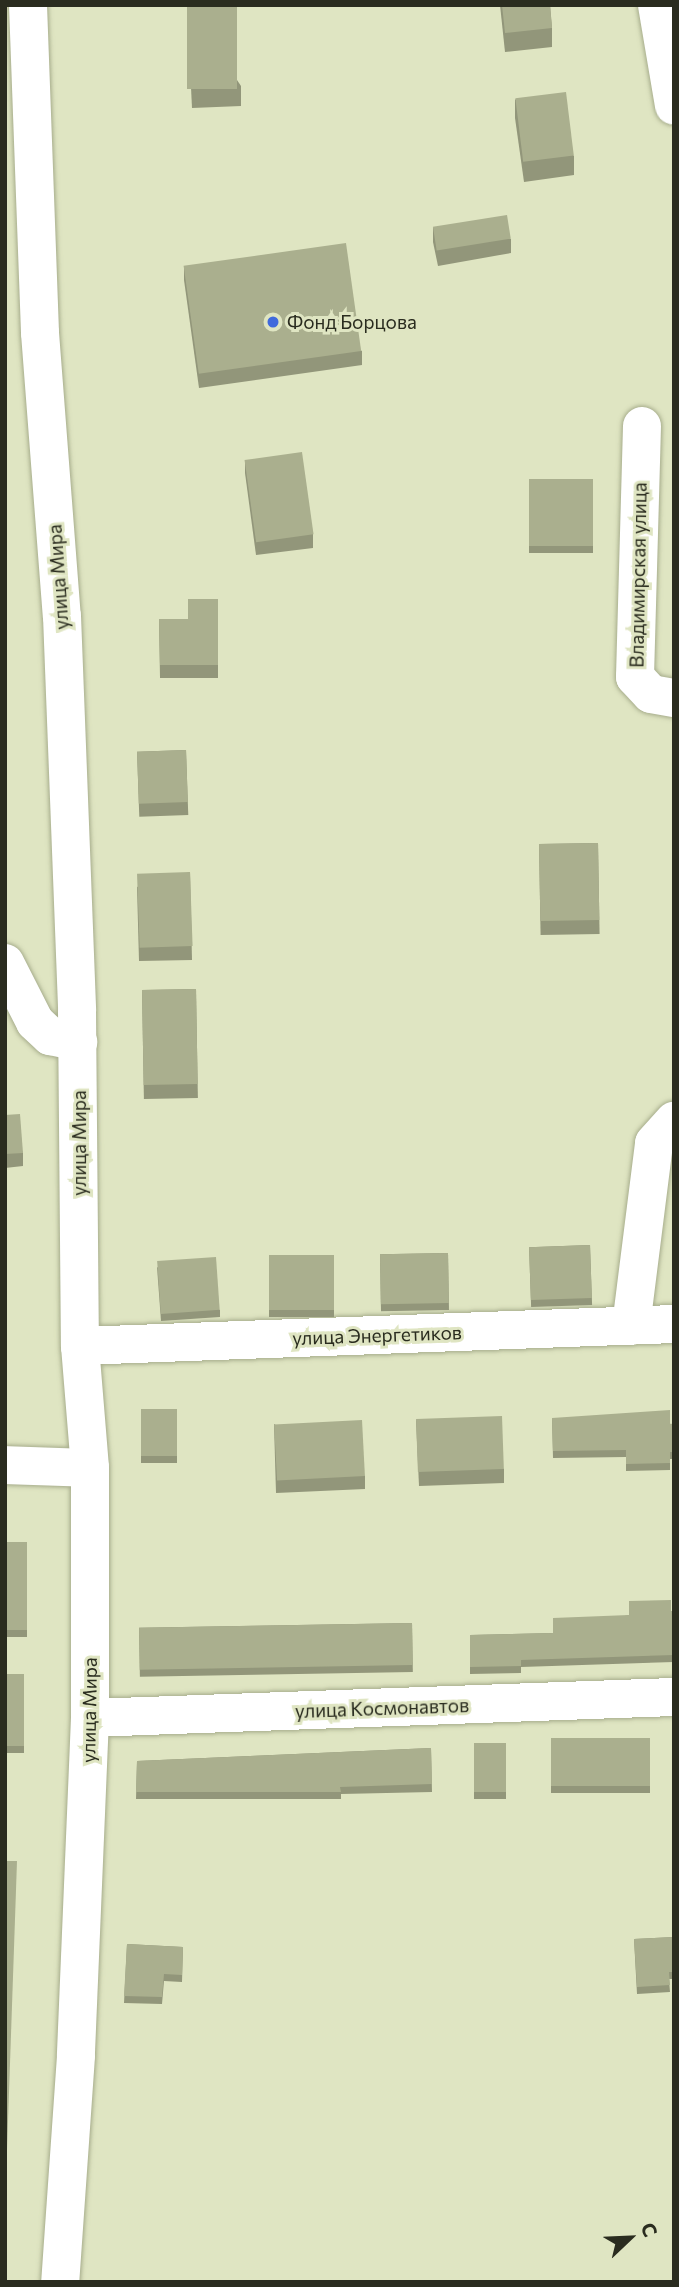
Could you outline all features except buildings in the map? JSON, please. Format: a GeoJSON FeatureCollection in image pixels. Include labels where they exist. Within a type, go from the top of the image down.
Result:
{"type":"FeatureCollection","features":[{"type":"Feature","properties":{"kind":"street"},"geometry":{"type":"LineString","coordinates":[[657,5],[674,106]]}},
{"type":"Feature","properties":{"kind":"street","name":"улица Мира"},"geometry":{"type":"LineString","coordinates":[[21,9],[40,333],[62,616],[78,1042],[80,1346],[90,1468],[90,1718],[76,2056],[60,2282]]}},
{"type":"Feature","properties":{"kind":"street","name":"Владимирская улица"},"geometry":{"type":"LineString","coordinates":[[642,426],[635,677],[651,694],[674,698]]}},
{"type":"Feature","properties":{"kind":"street"},"geometry":{"type":"LineString","coordinates":[[5,963],[35,1022],[50,1036],[78,1042]]}},
{"type":"Feature","properties":{"kind":"street"},"geometry":{"type":"LineString","coordinates":[[631,1326],[654,1143],[674,1121]]}},
{"type":"Feature","properties":{"kind":"street","name":"улица Энергетиков"},"geometry":{"type":"LineString","coordinates":[[80,1346],[674,1324]]}},
{"type":"Feature","properties":{"kind":"street"},"geometry":{"type":"LineString","coordinates":[[5,1465],[90,1468]]}},
{"type":"Feature","properties":{"kind":"street","name":"улица Космонавтов"},"geometry":{"type":"LineString","coordinates":[[90,1718],[674,1697]]}},
{"type":"Feature","properties":{"kind":"place","name":"Фонд Борцова"},"geometry":{"type":"Point","coordinates":[273,322]}}]}
